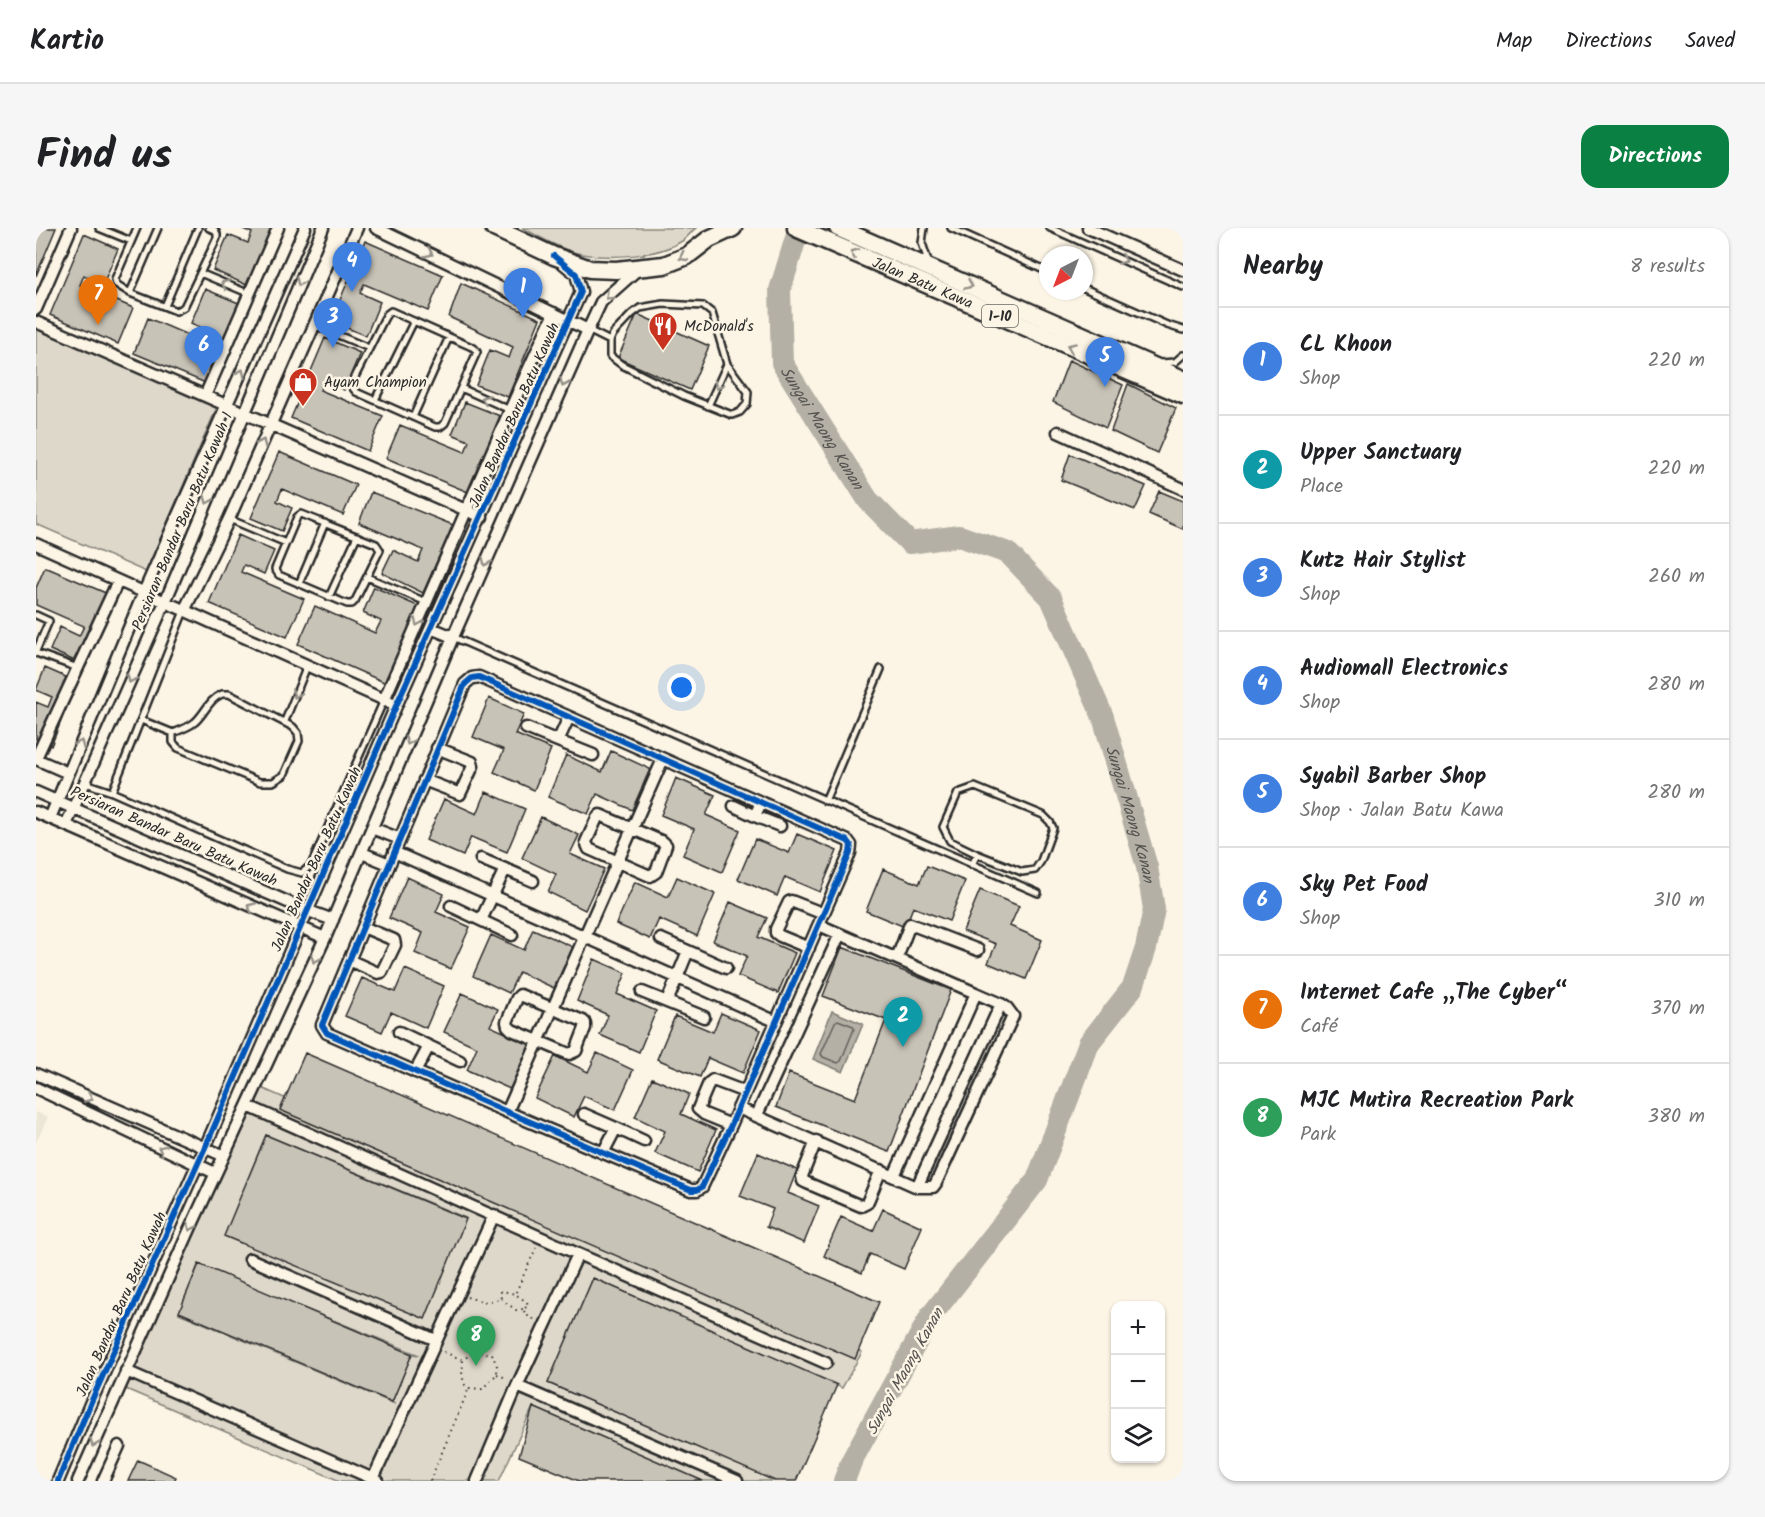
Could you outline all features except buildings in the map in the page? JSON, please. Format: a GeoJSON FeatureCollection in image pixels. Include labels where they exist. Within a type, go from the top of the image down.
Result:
{"type":"FeatureCollection","features":[{"type":"Feature","properties":{"kind":"highway"},"geometry":{"type":"LineString","coordinates":[[494,228],[590,269],[616,270],[664,265],[687,256],[712,233],[733,228]]}},
{"type":"Feature","properties":{"kind":"highway","name":"Jalan Batu Kawa"},"geometry":{"type":"LineString","coordinates":[[796,228],[1183,395]]}},
{"type":"Feature","properties":{"kind":"highway","name":"Jalan Batu Kawa"},"geometry":{"type":"LineString","coordinates":[[838,228],[1183,378]]}},
{"type":"Feature","properties":{"kind":"street"},"geometry":{"type":"LineString","coordinates":[[36,309],[71,228]]}},
{"type":"Feature","properties":{"kind":"street"},"geometry":{"type":"LineString","coordinates":[[205,396],[278,228]]}},
{"type":"Feature","properties":{"kind":"street","name":"Persiaran Bandar Baru Batu Kawah 1"},"geometry":{"type":"LineString","coordinates":[[50,818],[144,592],[305,228]]}},
{"type":"Feature","properties":{"kind":"street","name":"Persiaran Bandar Baru Batu Kawah 1"},"geometry":{"type":"LineString","coordinates":[[66,825],[165,602],[323,228]]}},
{"type":"Feature","properties":{"kind":"street"},"geometry":{"type":"LineString","coordinates":[[184,611],[228,519],[357,228]]}},
{"type":"Feature","properties":{"kind":"street"},"geometry":{"type":"LineString","coordinates":[[376,228],[588,330]]}},
{"type":"Feature","properties":{"kind":"street"},"geometry":{"type":"LineString","coordinates":[[1088,228],[1183,270]]}},
{"type":"Feature","properties":{"kind":"street","name":"Jalan Bandar Baru Batu Kawah"},"geometry":{"type":"LineString","coordinates":[[58,1481],[306,910],[581,292],[576,274],[554,255]]}},
{"type":"Feature","properties":{"kind":"street","name":"Jalan Bandar Baru Batu Kawah"},"geometry":{"type":"LineString","coordinates":[[78,1481],[216,1173],[333,920],[453,637],[588,330],[601,302],[638,269]]}},
{"type":"Feature","properties":{"kind":"street"},"geometry":{"type":"LineString","coordinates":[[384,700],[554,313]]}},
{"type":"Feature","properties":{"kind":"street"},"geometry":{"type":"LineString","coordinates":[[36,322],[482,517]]}},
{"type":"Feature","properties":{"kind":"street"},"geometry":{"type":"LineString","coordinates":[[1058,432],[1183,489]]}},
{"type":"Feature","properties":{"kind":"street"},"geometry":{"type":"LineString","coordinates":[[36,544],[396,706]]}},
{"type":"Feature","properties":{"kind":"street"},"geometry":{"type":"LineString","coordinates":[[68,772],[36,758],[118,581]]}},
{"type":"Feature","properties":{"kind":"street"},"geometry":{"type":"LineString","coordinates":[[431,628],[453,637]]}},
{"type":"Feature","properties":{"kind":"street"},"geometry":{"type":"LineString","coordinates":[[479,677],[848,841],[851,845],[850,853],[824,914],[731,1125],[702,1187],[697,1190],[691,1190],[507,1112],[324,1030],[322,1025],[437,748],[465,684],[472,678],[479,677]]}},
{"type":"Feature","properties":{"kind":"street"},"geometry":{"type":"LineString","coordinates":[[558,741],[569,717]]}},
{"type":"Feature","properties":{"kind":"street"},"geometry":{"type":"LineString","coordinates":[[526,728],[592,755]]}},
{"type":"Feature","properties":{"kind":"street"},"geometry":{"type":"LineString","coordinates":[[424,780],[460,794],[473,766],[472,762],[437,748]]}},
{"type":"Feature","properties":{"kind":"street"},"geometry":{"type":"LineString","coordinates":[[507,1112],[663,759]]}},
{"type":"Feature","properties":{"kind":"street","name":"Persiaran Bandar Baru Batu Kawah"},"geometry":{"type":"LineString","coordinates":[[36,792],[333,920]]}},
{"type":"Feature","properties":{"kind":"street"},"geometry":{"type":"LineString","coordinates":[[755,816],[761,802]]}},
{"type":"Feature","properties":{"kind":"street"},"geometry":{"type":"LineString","coordinates":[[734,806],[780,826]]}},
{"type":"Feature","properties":{"kind":"street"},"geometry":{"type":"LineString","coordinates":[[36,812],[325,938]]}},
{"type":"Feature","properties":{"kind":"street"},"geometry":{"type":"LineString","coordinates":[[600,816],[632,828],[666,845],[656,872],[650,876],[589,849],[586,842],[600,816]]}},
{"type":"Feature","properties":{"kind":"street"},"geometry":{"type":"LineString","coordinates":[[372,828],[400,839]]}},
{"type":"Feature","properties":{"kind":"street"},"geometry":{"type":"LineString","coordinates":[[394,852],[776,1021]]}},
{"type":"Feature","properties":{"kind":"street"},"geometry":{"type":"LineString","coordinates":[[362,853],[389,864]]}},
{"type":"Feature","properties":{"kind":"street"},"geometry":{"type":"LineString","coordinates":[[481,859],[533,880]]}},
{"type":"Feature","properties":{"kind":"street"},"geometry":{"type":"LineString","coordinates":[[481,920],[505,869]]}},
{"type":"Feature","properties":{"kind":"street"},"geometry":{"type":"LineString","coordinates":[[809,948],[780,936],[776,933],[776,929],[791,901],[824,914]]}},
{"type":"Feature","properties":{"kind":"street"},"geometry":{"type":"LineString","coordinates":[[451,906],[512,935]]}},
{"type":"Feature","properties":{"kind":"street"},"geometry":{"type":"LineString","coordinates":[[897,958],[910,924],[978,950]]}},
{"type":"Feature","properties":{"kind":"street"},"geometry":{"type":"LineString","coordinates":[[738,1108],[917,1187],[933,1187],[1013,1016],[1001,1004],[819,925]]}},
{"type":"Feature","properties":{"kind":"street"},"geometry":{"type":"LineString","coordinates":[[349,960],[378,973],[382,972],[395,945],[394,940],[363,927]]}},
{"type":"Feature","properties":{"kind":"street"},"geometry":{"type":"LineString","coordinates":[[757,1115],[840,934]]}},
{"type":"Feature","properties":{"kind":"street"},"geometry":{"type":"LineString","coordinates":[[661,939],[726,968]]}},
{"type":"Feature","properties":{"kind":"street"},"geometry":{"type":"LineString","coordinates":[[667,1002],[688,951]]}},
{"type":"Feature","properties":{"kind":"street"},"geometry":{"type":"LineString","coordinates":[[642,992],[704,1017]]}},
{"type":"Feature","properties":{"kind":"street"},"geometry":{"type":"LineString","coordinates":[[894,1176],[976,993]]}},
{"type":"Feature","properties":{"kind":"street"},"geometry":{"type":"LineString","coordinates":[[520,995],[553,1008],[585,1023],[576,1051],[569,1054],[508,1026],[507,1022],[520,995]]}},
{"type":"Feature","properties":{"kind":"street"},"geometry":{"type":"LineString","coordinates":[[917,1187],[1001,1004]]}},
{"type":"Feature","properties":{"kind":"street"},"geometry":{"type":"LineString","coordinates":[[399,1032],[460,1061]]}},
{"type":"Feature","properties":{"kind":"street"},"geometry":{"type":"LineString","coordinates":[[415,1072],[429,1046]]}},
{"type":"Feature","properties":{"kind":"street"},"geometry":{"type":"LineString","coordinates":[[36,1074],[203,1149],[224,1156]]}},
{"type":"Feature","properties":{"kind":"street"},"geometry":{"type":"LineString","coordinates":[[731,1125],[704,1114],[698,1109],[705,1091],[712,1080],[745,1092]]}},
{"type":"Feature","properties":{"kind":"street"},"geometry":{"type":"LineString","coordinates":[[36,1088],[216,1173]]}},
{"type":"Feature","properties":{"kind":"street"},"geometry":{"type":"LineString","coordinates":[[248,1106],[826,1363]]}},
{"type":"Feature","properties":{"kind":"street"},"geometry":{"type":"LineString","coordinates":[[584,1114],[644,1141]]}},
{"type":"Feature","properties":{"kind":"street"},"geometry":{"type":"LineString","coordinates":[[603,1153],[616,1128]]}},
{"type":"Feature","properties":{"kind":"street"},"geometry":{"type":"LineString","coordinates":[[816,1142],[802,1176],[803,1181],[807,1183],[861,1206],[867,1203],[881,1170]]}},
{"type":"Feature","properties":{"kind":"street"},"geometry":{"type":"LineString","coordinates":[[126,1371],[376,1480],[494,1215]]}},
{"type":"Feature","properties":{"kind":"street"},"geometry":{"type":"LineString","coordinates":[[477,1481],[517,1386],[578,1254]]}},
{"type":"Feature","properties":{"kind":"street"},"geometry":{"type":"LineString","coordinates":[[250,1259],[435,1344]]}},
{"type":"Feature","properties":{"kind":"street"},"geometry":{"type":"LineString","coordinates":[[517,1386],[737,1481]]}},
{"type":"Feature","properties":{"kind":"street"},"geometry":{"type":"LineString","coordinates":[[91,1401],[109,1410]]}},
{"type":"Feature","properties":{"kind":"street"},"geometry":{"type":"LineString","coordinates":[[103,1481],[119,1446]]}},
{"type":"Feature","properties":{"kind":"lane"},"geometry":{"type":"LineString","coordinates":[[99,228],[131,241]]}},
{"type":"Feature","properties":{"kind":"lane"},"geometry":{"type":"LineString","coordinates":[[137,228],[115,279],[118,287],[176,311],[184,307],[217,238],[217,234],[210,228]]}},
{"type":"Feature","properties":{"kind":"lane"},"geometry":{"type":"LineString","coordinates":[[130,292],[158,228]]}},
{"type":"Feature","properties":{"kind":"lane"},"geometry":{"type":"LineString","coordinates":[[165,306],[198,228]]}},
{"type":"Feature","properties":{"kind":"lane"},"geometry":{"type":"LineString","coordinates":[[924,228],[922,243],[930,267]]}},
{"type":"Feature","properties":{"kind":"lane"},"geometry":{"type":"LineString","coordinates":[[951,228],[1039,268]]}},
{"type":"Feature","properties":{"kind":"lane"},"geometry":{"type":"LineString","coordinates":[[1050,228],[1183,287]]}},
{"type":"Feature","properties":{"kind":"lane"},"geometry":{"type":"LineString","coordinates":[[200,273],[250,294]]}},
{"type":"Feature","properties":{"kind":"lane"},"geometry":{"type":"LineString","coordinates":[[1093,292],[1183,330]]}},
{"type":"Feature","properties":{"kind":"lane"},"geometry":{"type":"LineString","coordinates":[[663,304],[703,306],[712,313],[727,364],[748,392],[747,404],[740,412],[732,415],[684,396],[621,365],[610,356],[610,341],[613,334],[640,308],[663,304]]}},
{"type":"Feature","properties":{"kind":"lane"},"geometry":{"type":"LineString","coordinates":[[391,312],[449,337],[474,348],[477,352],[445,423],[440,427],[435,427],[356,392],[352,387],[387,314],[391,312]]}},
{"type":"Feature","properties":{"kind":"lane"},"geometry":{"type":"LineString","coordinates":[[375,400],[414,321]]}},
{"type":"Feature","properties":{"kind":"lane"},"geometry":{"type":"LineString","coordinates":[[314,325],[369,348]]}},
{"type":"Feature","properties":{"kind":"lane"},"geometry":{"type":"LineString","coordinates":[[588,330],[610,341]]}},
{"type":"Feature","properties":{"kind":"lane"},"geometry":{"type":"LineString","coordinates":[[413,417],[449,337]]}},
{"type":"Feature","properties":{"kind":"lane"},"geometry":{"type":"LineString","coordinates":[[1150,364],[1175,362],[1183,355]]}},
{"type":"Feature","properties":{"kind":"lane"},"geometry":{"type":"LineString","coordinates":[[708,406],[727,364]]}},
{"type":"Feature","properties":{"kind":"lane"},"geometry":{"type":"LineString","coordinates":[[461,388],[510,410]]}},
{"type":"Feature","properties":{"kind":"lane"},"geometry":{"type":"LineString","coordinates":[[301,514],[325,523],[376,544],[380,550],[352,604],[329,597],[279,575],[275,569],[297,517],[301,514]]}},
{"type":"Feature","properties":{"kind":"lane"},"geometry":{"type":"LineString","coordinates":[[228,519],[286,543]]}},
{"type":"Feature","properties":{"kind":"lane"},"geometry":{"type":"LineString","coordinates":[[299,584],[325,523]]}},
{"type":"Feature","properties":{"kind":"lane"},"geometry":{"type":"LineString","coordinates":[[329,597],[357,536]]}},
{"type":"Feature","properties":{"kind":"lane"},"geometry":{"type":"LineString","coordinates":[[367,577],[426,603]]}},
{"type":"Feature","properties":{"kind":"lane"},"geometry":{"type":"LineString","coordinates":[[112,792],[184,611]]}},
{"type":"Feature","properties":{"kind":"lane"},"geometry":{"type":"LineString","coordinates":[[36,615],[49,621],[36,652],[78,668]]}},
{"type":"Feature","properties":{"kind":"lane"},"geometry":{"type":"LineString","coordinates":[[453,637],[1038,893]]}},
{"type":"Feature","properties":{"kind":"lane"},"geometry":{"type":"LineString","coordinates":[[285,721],[308,666]]}},
{"type":"Feature","properties":{"kind":"lane"},"geometry":{"type":"LineString","coordinates":[[825,801],[880,669]]}},
{"type":"Feature","properties":{"kind":"lane"},"geometry":{"type":"LineString","coordinates":[[141,720],[173,733],[196,721],[213,698],[229,694],[285,721],[298,733],[299,741],[284,775],[273,782],[261,782],[178,748],[173,742],[173,733]]}},
{"type":"Feature","properties":{"kind":"lane"},"geometry":{"type":"LineString","coordinates":[[85,783],[112,792],[287,869],[302,873],[314,859],[384,700]]}},
{"type":"Feature","properties":{"kind":"lane"},"geometry":{"type":"LineString","coordinates":[[975,787],[1043,815],[1053,828],[1041,861],[1035,870],[1022,872],[976,854],[951,841],[943,827],[958,794],[964,790],[975,787]]}},
{"type":"Feature","properties":{"kind":"lane"},"geometry":{"type":"LineString","coordinates":[[972,865],[976,854]]}},
{"type":"Feature","properties":{"kind":"path"},"geometry":{"type":"LineString","coordinates":[[515,1294],[540,1237]]}},
{"type":"Feature","properties":{"kind":"path"},"geometry":{"type":"LineString","coordinates":[[458,1292],[484,1302],[501,1299]]}},
{"type":"Feature","properties":{"kind":"path"},"geometry":{"type":"LineString","coordinates":[[500,1292],[515,1294],[528,1306],[516,1310],[501,1299],[500,1292]]}},
{"type":"Feature","properties":{"kind":"path"},"geometry":{"type":"LineString","coordinates":[[523,1309],[526,1315],[546,1324]]}},
{"type":"Feature","properties":{"kind":"path"},"geometry":{"type":"LineString","coordinates":[[435,1344],[463,1360]]}},
{"type":"Feature","properties":{"kind":"path"},"geometry":{"type":"LineString","coordinates":[[474,1351],[492,1354],[497,1366],[497,1374],[482,1389],[469,1388],[465,1385],[462,1376],[463,1360],[474,1351]]}},
{"type":"Feature","properties":{"kind":"path"},"geometry":{"type":"LineString","coordinates":[[430,1481],[469,1388]]}},
{"type":"Feature","properties":{"kind":"shaded area"},"geometry":{"type":"Polygon","coordinates":[[[522,228],[696,228],[682,241],[660,250],[633,255],[606,256],[566,250],[522,228]]]}},
{"type":"Feature","properties":{"kind":"shaded area"},"geometry":{"type":"Polygon","coordinates":[[[36,329],[217,407],[146,572],[36,524],[36,329]]]}},
{"type":"Feature","properties":{"kind":"shaded area"},"geometry":{"type":"Polygon","coordinates":[[[257,1086],[862,1352],[842,1388],[593,1278],[548,1383],[775,1481],[701,1481],[533,1407],[499,1481],[340,1481],[119,1386],[257,1086]],[[266,1135],[248,1179],[466,1219],[466,1218],[266,1135]],[[198,1265],[179,1313],[395,1404],[392,1402],[412,1354],[419,1355],[198,1265]]]}},
{"type":"Feature","properties":{"kind":"shaded area"},"geometry":{"type":"Polygon","coordinates":[[[36,1112],[48,1117],[36,1143],[36,1112]]]}},
{"type":"Feature","properties":{"kind":"water"},"geometry":{"type":"Polygon","coordinates":[[[832,1011],[863,1024],[843,1072],[813,1059],[832,1011]]]}},
{"type":"Feature","properties":{"kind":"waterway","name":"Sungai Maong Kanan"},"geometry":{"type":"LineString","coordinates":[[799,228],[780,290],[782,363],[868,500],[910,543],[959,536],[1008,553],[1051,598],[1103,717],[1147,867],[1154,909],[1146,948],[1133,987],[1089,1043],[1037,1180],[930,1317],[851,1462],[844,1481]]}},
{"type":"Feature","properties":{"kind":"cycle path"},"geometry":{"type":"LineString","coordinates":[[58,1481],[396,706],[581,292],[576,274],[554,256]]}},
{"type":"Feature","properties":{"kind":"cycle path"},"geometry":{"type":"LineString","coordinates":[[479,677],[848,841],[851,845],[850,853],[731,1125],[702,1187],[697,1190],[691,1190],[507,1112],[327,1033],[322,1025],[465,684],[472,678],[479,677]]}},
{"type":"Feature","properties":{"kind":"place","name":"Audiomall Electronics"},"geometry":{"type":"Point","coordinates":[352,292]}},
{"type":"Feature","properties":{"kind":"place","name":"CL Khoon"},"geometry":{"type":"Point","coordinates":[523,318]}},
{"type":"Feature","properties":{"kind":"place","name":"Internet Cafe „The Cyber“"},"geometry":{"type":"Point","coordinates":[98,325]}},
{"type":"Feature","properties":{"kind":"place","name":"Kutz Hair Stylist"},"geometry":{"type":"Point","coordinates":[333,348]}},
{"type":"Feature","properties":{"kind":"place","name":"McDonald's"},"geometry":{"type":"Point","coordinates":[663,352]}},
{"type":"Feature","properties":{"kind":"place","name":"Sky Pet Food"},"geometry":{"type":"Point","coordinates":[204,376]}},
{"type":"Feature","properties":{"kind":"place","name":"Syabil Barber Shop"},"geometry":{"type":"Point","coordinates":[1105,387]}},
{"type":"Feature","properties":{"kind":"place","name":"Ayam Champion"},"geometry":{"type":"Point","coordinates":[303,408]}},
{"type":"Feature","properties":{"kind":"place","name":"Upper Sanctuary"},"geometry":{"type":"Point","coordinates":[903,1047]}},
{"type":"Feature","properties":{"kind":"place","name":"MJC Mutira Recreation Park"},"geometry":{"type":"Point","coordinates":[476,1366]}}]}
